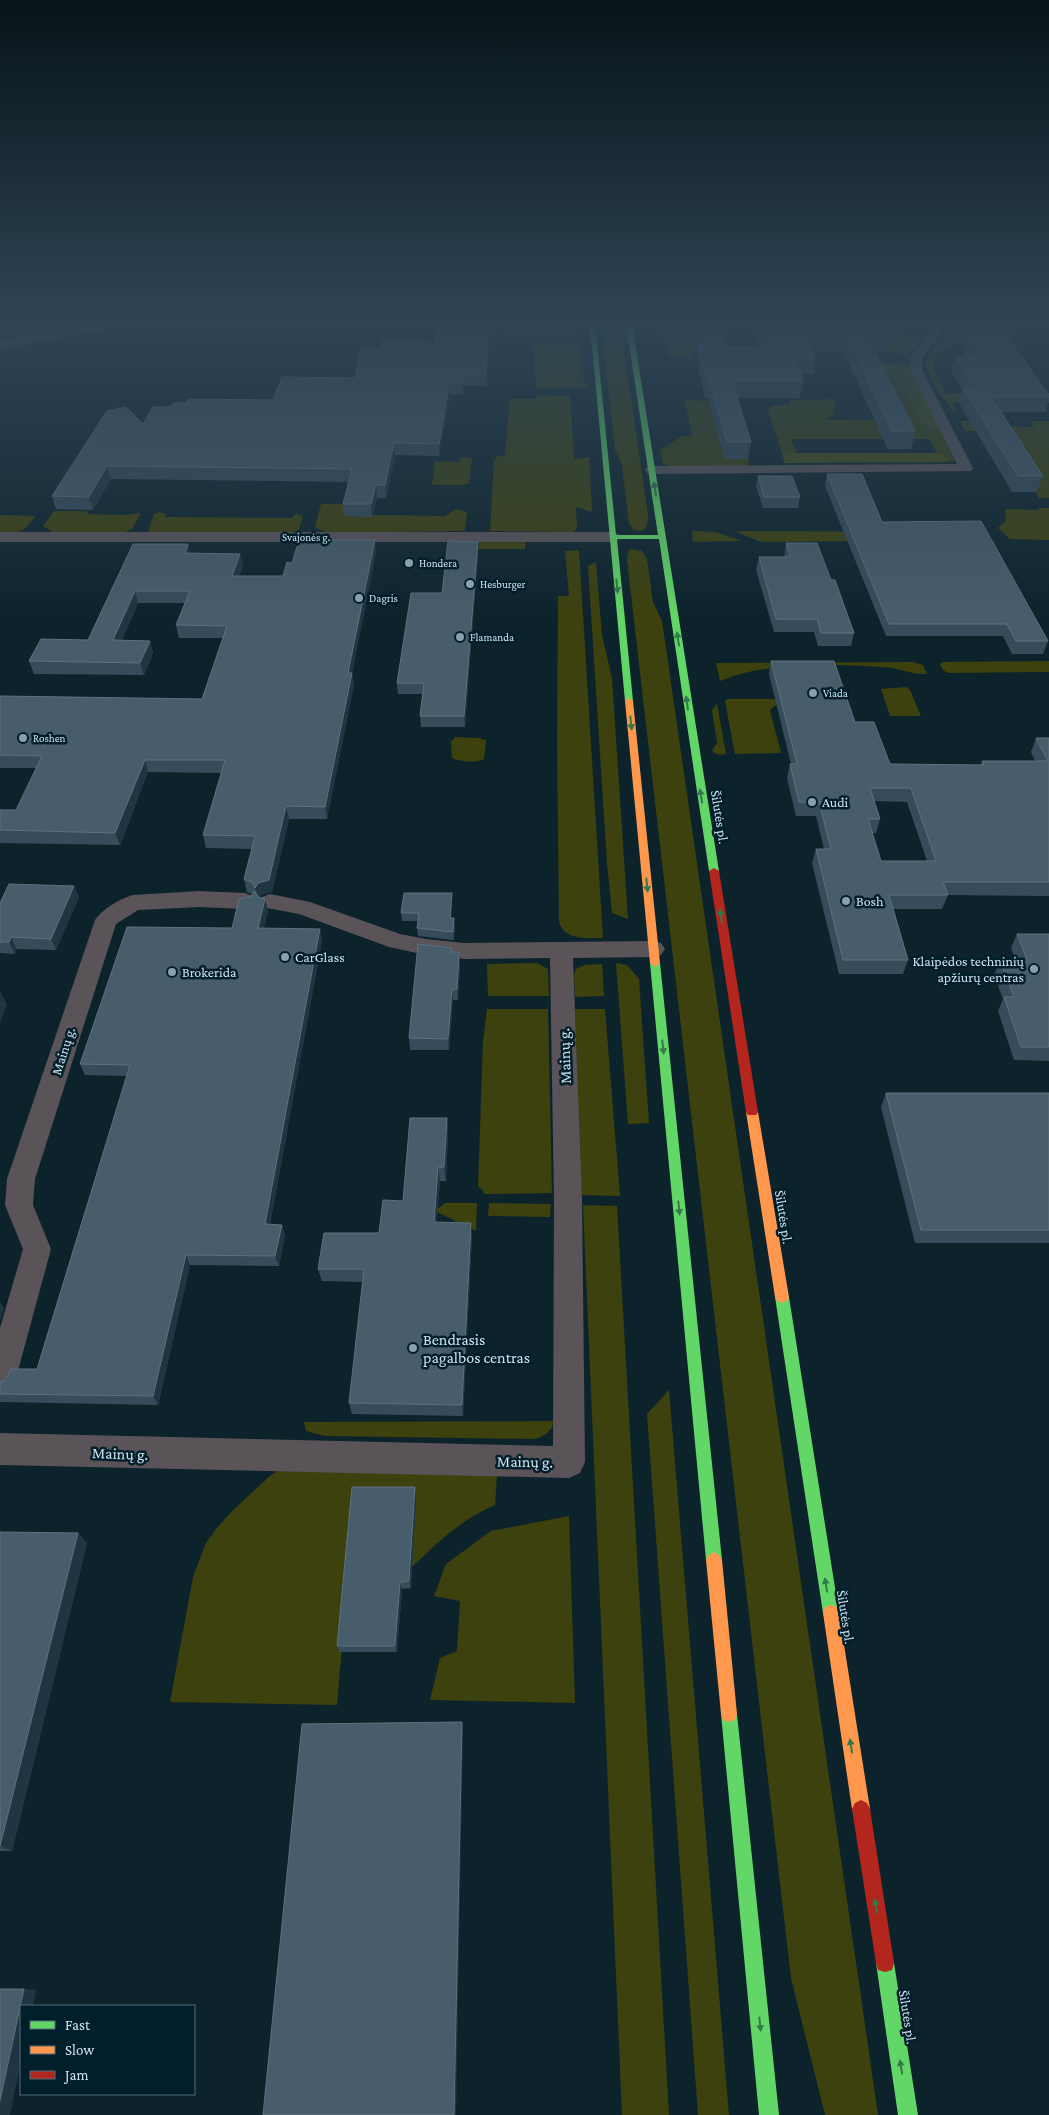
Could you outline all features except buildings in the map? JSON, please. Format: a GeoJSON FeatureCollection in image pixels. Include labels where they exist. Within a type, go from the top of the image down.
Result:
{"type":"FeatureCollection","features":[{"type":"Feature","properties":{"kind":"main road"},"geometry":{"type":"LineString","coordinates":[[601,423],[769,2115]]}},
{"type":"Feature","properties":{"kind":"main road","name":"Šilutės pl."},"geometry":{"type":"LineString","coordinates":[[645,423],[908,2115]]}},
{"type":"Feature","properties":{"kind":"main road"},"geometry":{"type":"LineString","coordinates":[[612,538],[662,537]]}},
{"type":"Feature","properties":{"kind":"street"},"geometry":{"type":"LineString","coordinates":[[652,470],[966,468],[943,423]]}},
{"type":"Feature","properties":{"kind":"street","name":"Svajonės g."},"geometry":{"type":"LineString","coordinates":[[0,537],[612,538]]}},
{"type":"Feature","properties":{"kind":"street","name":"Mainų g."},"geometry":{"type":"LineString","coordinates":[[1,1378],[36,1249],[19,1205],[21,1178],[106,920],[133,903],[200,899],[244,901]]}},
{"type":"Feature","properties":{"kind":"street"},"geometry":{"type":"LineString","coordinates":[[270,902],[302,907],[397,941],[426,947],[464,951],[653,949]]}},
{"type":"Feature","properties":{"kind":"street","name":"Mainų g."},"geometry":{"type":"LineString","coordinates":[[0,1449],[569,1462],[568,1201],[560,951]]}},
{"type":"Feature","properties":{"kind":"green space"},"geometry":{"type":"Polygon","coordinates":[[[508,423],[572,423],[574,459],[589,457],[592,512],[576,507],[577,529],[573,532],[490,531],[494,460],[498,456],[505,455],[508,423]]]}},
{"type":"Feature","properties":{"kind":"green space"},"geometry":{"type":"Polygon","coordinates":[[[612,423],[634,423],[648,515],[645,528],[640,531],[633,529],[629,523],[622,465],[615,450],[612,423]]]}},
{"type":"Feature","properties":{"kind":"green space"},"geometry":{"type":"Polygon","coordinates":[[[689,423],[715,423],[724,459],[748,459],[749,466],[670,466],[663,464],[660,450],[682,436],[692,436],[689,423]]]}},
{"type":"Feature","properties":{"kind":"green space"},"geometry":{"type":"Polygon","coordinates":[[[772,423],[920,423],[921,425],[940,429],[955,461],[948,461],[943,453],[937,453],[929,439],[791,439],[797,453],[782,453],[772,423]]]}},
{"type":"Feature","properties":{"kind":"green space"},"geometry":{"type":"Polygon","coordinates":[[[920,423],[937,423],[940,429],[921,425],[920,423]]]}},
{"type":"Feature","properties":{"kind":"green space"},"geometry":{"type":"Polygon","coordinates":[[[961,423],[974,423],[976,426],[1034,427],[1032,423],[1049,423],[1049,498],[1039,498],[998,431],[965,431],[961,423]]]}},
{"type":"Feature","properties":{"kind":"green space"},"geometry":{"type":"Polygon","coordinates":[[[782,453],[943,453],[949,462],[785,463],[782,453]]]}},
{"type":"Feature","properties":{"kind":"green space"},"geometry":{"type":"Polygon","coordinates":[[[460,457],[472,458],[469,483],[463,485],[432,485],[435,461],[459,462],[460,457]]]}},
{"type":"Feature","properties":{"kind":"green space"},"geometry":{"type":"Polygon","coordinates":[[[321,504],[347,504],[372,517],[373,515],[445,516],[456,509],[467,512],[465,530],[327,533],[315,527],[321,504]]]}},
{"type":"Feature","properties":{"kind":"green space"},"geometry":{"type":"Polygon","coordinates":[[[1039,508],[1049,508],[1049,540],[1010,539],[998,528],[1006,520],[1005,509],[1038,510],[1039,508]]]}},
{"type":"Feature","properties":{"kind":"green space"},"geometry":{"type":"Polygon","coordinates":[[[54,511],[87,511],[88,514],[125,515],[140,513],[140,515],[132,529],[123,533],[56,534],[43,526],[54,511]]]}},
{"type":"Feature","properties":{"kind":"green space"},"geometry":{"type":"Polygon","coordinates":[[[159,512],[166,514],[165,517],[291,518],[296,514],[303,516],[299,530],[291,532],[154,533],[148,531],[154,514],[159,512]]]}},
{"type":"Feature","properties":{"kind":"green space"},"geometry":{"type":"Polygon","coordinates":[[[0,515],[35,516],[28,526],[21,531],[0,532],[0,515]]]}},
{"type":"Feature","properties":{"kind":"green space"},"geometry":{"type":"Polygon","coordinates":[[[692,531],[716,532],[742,541],[693,542],[692,531]]]}},
{"type":"Feature","properties":{"kind":"green space"},"geometry":{"type":"Polygon","coordinates":[[[734,531],[908,532],[911,538],[929,538],[931,543],[920,543],[921,547],[918,547],[916,543],[898,543],[901,553],[854,553],[850,548],[871,548],[869,541],[761,542],[734,531]]]}},
{"type":"Feature","properties":{"kind":"green space"},"geometry":{"type":"Polygon","coordinates":[[[479,542],[525,542],[525,549],[478,549],[479,542]]]}},
{"type":"Feature","properties":{"kind":"green space"},"geometry":{"type":"Polygon","coordinates":[[[631,549],[642,551],[647,559],[653,602],[662,621],[878,2115],[825,2115],[791,1978],[627,560],[628,551],[631,549]]]}},
{"type":"Feature","properties":{"kind":"green space"},"geometry":{"type":"Polygon","coordinates":[[[579,550],[603,938],[584,938],[566,933],[559,922],[558,596],[569,596],[565,551],[579,550]]]}},
{"type":"Feature","properties":{"kind":"green space"},"geometry":{"type":"Polygon","coordinates":[[[596,562],[602,635],[612,678],[628,919],[612,913],[607,863],[588,566],[596,562]]]}},
{"type":"Feature","properties":{"kind":"green space"},"geometry":{"type":"Polygon","coordinates":[[[1049,661],[1049,672],[948,673],[943,670],[940,664],[943,662],[1049,661]]]}},
{"type":"Feature","properties":{"kind":"green space"},"geometry":{"type":"Polygon","coordinates":[[[913,662],[923,665],[927,674],[887,667],[800,665],[759,670],[720,681],[716,663],[913,662]]]}},
{"type":"Feature","properties":{"kind":"green space"},"geometry":{"type":"Polygon","coordinates":[[[906,687],[910,690],[921,716],[890,716],[881,689],[906,687]]]}},
{"type":"Feature","properties":{"kind":"green space"},"geometry":{"type":"Polygon","coordinates":[[[727,699],[776,699],[777,704],[770,710],[781,753],[735,754],[725,701],[727,699]]]}},
{"type":"Feature","properties":{"kind":"green space"},"geometry":{"type":"Polygon","coordinates":[[[717,704],[726,754],[716,754],[712,750],[717,743],[712,710],[717,704]]]}},
{"type":"Feature","properties":{"kind":"green space"},"geometry":{"type":"Polygon","coordinates":[[[455,737],[486,740],[484,759],[468,761],[452,758],[451,742],[455,737]]]}},
{"type":"Feature","properties":{"kind":"green space"},"geometry":{"type":"Polygon","coordinates":[[[537,963],[548,969],[549,996],[488,996],[487,964],[537,963]]]}},
{"type":"Feature","properties":{"kind":"green space"},"geometry":{"type":"Polygon","coordinates":[[[616,963],[627,965],[639,979],[649,1123],[628,1124],[616,963]]]}},
{"type":"Feature","properties":{"kind":"green space"},"geometry":{"type":"Polygon","coordinates":[[[602,964],[604,996],[575,997],[574,975],[576,969],[585,965],[602,964]]]}},
{"type":"Feature","properties":{"kind":"green space"},"geometry":{"type":"Polygon","coordinates":[[[487,1009],[548,1009],[552,1193],[485,1194],[478,1187],[483,1041],[487,1009]]]}},
{"type":"Feature","properties":{"kind":"green space"},"geometry":{"type":"Polygon","coordinates":[[[575,1009],[605,1009],[620,1196],[580,1195],[575,1009]]]}},
{"type":"Feature","properties":{"kind":"green space"},"geometry":{"type":"Polygon","coordinates":[[[445,1203],[477,1203],[476,1231],[435,1211],[445,1203]]]}},
{"type":"Feature","properties":{"kind":"green space"},"geometry":{"type":"Polygon","coordinates":[[[489,1203],[551,1204],[550,1217],[488,1216],[489,1203]]]}},
{"type":"Feature","properties":{"kind":"green space"},"geometry":{"type":"Polygon","coordinates":[[[583,1205],[617,1206],[669,2115],[622,2115],[583,1205]]]}},
{"type":"Feature","properties":{"kind":"green space"},"geometry":{"type":"Polygon","coordinates":[[[669,1390],[729,2115],[698,2115],[647,1414],[669,1390]]]}},
{"type":"Feature","properties":{"kind":"green space"},"geometry":{"type":"Polygon","coordinates":[[[554,1421],[548,1433],[536,1439],[325,1436],[306,1431],[304,1422],[554,1421]]]}},
{"type":"Feature","properties":{"kind":"green space"},"geometry":{"type":"Polygon","coordinates":[[[278,1471],[497,1474],[495,1505],[461,1524],[412,1567],[416,1496],[355,1495],[337,1705],[170,1702],[193,1577],[206,1543],[233,1510],[271,1475],[278,1471]]]}},
{"type":"Feature","properties":{"kind":"green space"},"geometry":{"type":"Polygon","coordinates":[[[569,1516],[575,1703],[430,1700],[440,1658],[457,1651],[460,1601],[434,1596],[446,1564],[491,1531],[569,1516]]]}},
{"type":"Feature","properties":{"kind":"traffic: fast"},"geometry":{"type":"LineString","coordinates":[[602,423],[629,701]]}},
{"type":"Feature","properties":{"kind":"traffic: fast"},"geometry":{"type":"LineString","coordinates":[[644,423],[714,871]]}},
{"type":"Feature","properties":{"kind":"traffic: fast"},"geometry":{"type":"LineString","coordinates":[[612,537],[662,537]]}},
{"type":"Feature","properties":{"kind":"traffic: fast"},"geometry":{"type":"LineString","coordinates":[[655,963],[714,1560]]}},
{"type":"Feature","properties":{"kind":"traffic: fast"},"geometry":{"type":"LineString","coordinates":[[782,1297],[831,1613]]}},
{"type":"Feature","properties":{"kind":"traffic: fast"},"geometry":{"type":"LineString","coordinates":[[729,1714],[769,2115]]}},
{"type":"Feature","properties":{"kind":"traffic: fast"},"geometry":{"type":"LineString","coordinates":[[885,1963],[908,2115]]}},
{"type":"Feature","properties":{"kind":"traffic: slow"},"geometry":{"type":"LineString","coordinates":[[629,701],[655,963]]}},
{"type":"Feature","properties":{"kind":"traffic: slow"},"geometry":{"type":"LineString","coordinates":[[752,1112],[782,1297]]}},
{"type":"Feature","properties":{"kind":"traffic: slow"},"geometry":{"type":"LineString","coordinates":[[714,1560],[729,1714]]}},
{"type":"Feature","properties":{"kind":"traffic: slow"},"geometry":{"type":"LineString","coordinates":[[831,1613],[861,1809]]}},
{"type":"Feature","properties":{"kind":"traffic: jam"},"geometry":{"type":"LineString","coordinates":[[714,871],[752,1112]]}},
{"type":"Feature","properties":{"kind":"traffic: jam"},"geometry":{"type":"LineString","coordinates":[[861,1809],[885,1963]]}},
{"type":"Feature","properties":{"kind":"place","name":"Hondera"},"geometry":{"type":"Point","coordinates":[409,563]}},
{"type":"Feature","properties":{"kind":"place","name":"Hesburger"},"geometry":{"type":"Point","coordinates":[470,584]}},
{"type":"Feature","properties":{"kind":"place","name":"Dagris"},"geometry":{"type":"Point","coordinates":[359,598]}},
{"type":"Feature","properties":{"kind":"place","name":"Flamanda"},"geometry":{"type":"Point","coordinates":[460,637]}},
{"type":"Feature","properties":{"kind":"place","name":"Viada"},"geometry":{"type":"Point","coordinates":[813,693]}},
{"type":"Feature","properties":{"kind":"place","name":"Roshen"},"geometry":{"type":"Point","coordinates":[23,738]}},
{"type":"Feature","properties":{"kind":"place","name":"Audi"},"geometry":{"type":"Point","coordinates":[812,802]}},
{"type":"Feature","properties":{"kind":"place","name":"Bosh"},"geometry":{"type":"Point","coordinates":[846,901]}},
{"type":"Feature","properties":{"kind":"place","name":"CarGlass"},"geometry":{"type":"Point","coordinates":[285,957]}},
{"type":"Feature","properties":{"kind":"place","name":"Klaipėdos techninių apžiurų centras"},"geometry":{"type":"Point","coordinates":[1034,969]}},
{"type":"Feature","properties":{"kind":"place","name":"Brokerida"},"geometry":{"type":"Point","coordinates":[172,972]}},
{"type":"Feature","properties":{"kind":"place","name":"Bendrasis pagalbos centras"},"geometry":{"type":"Point","coordinates":[413,1348]}}]}
